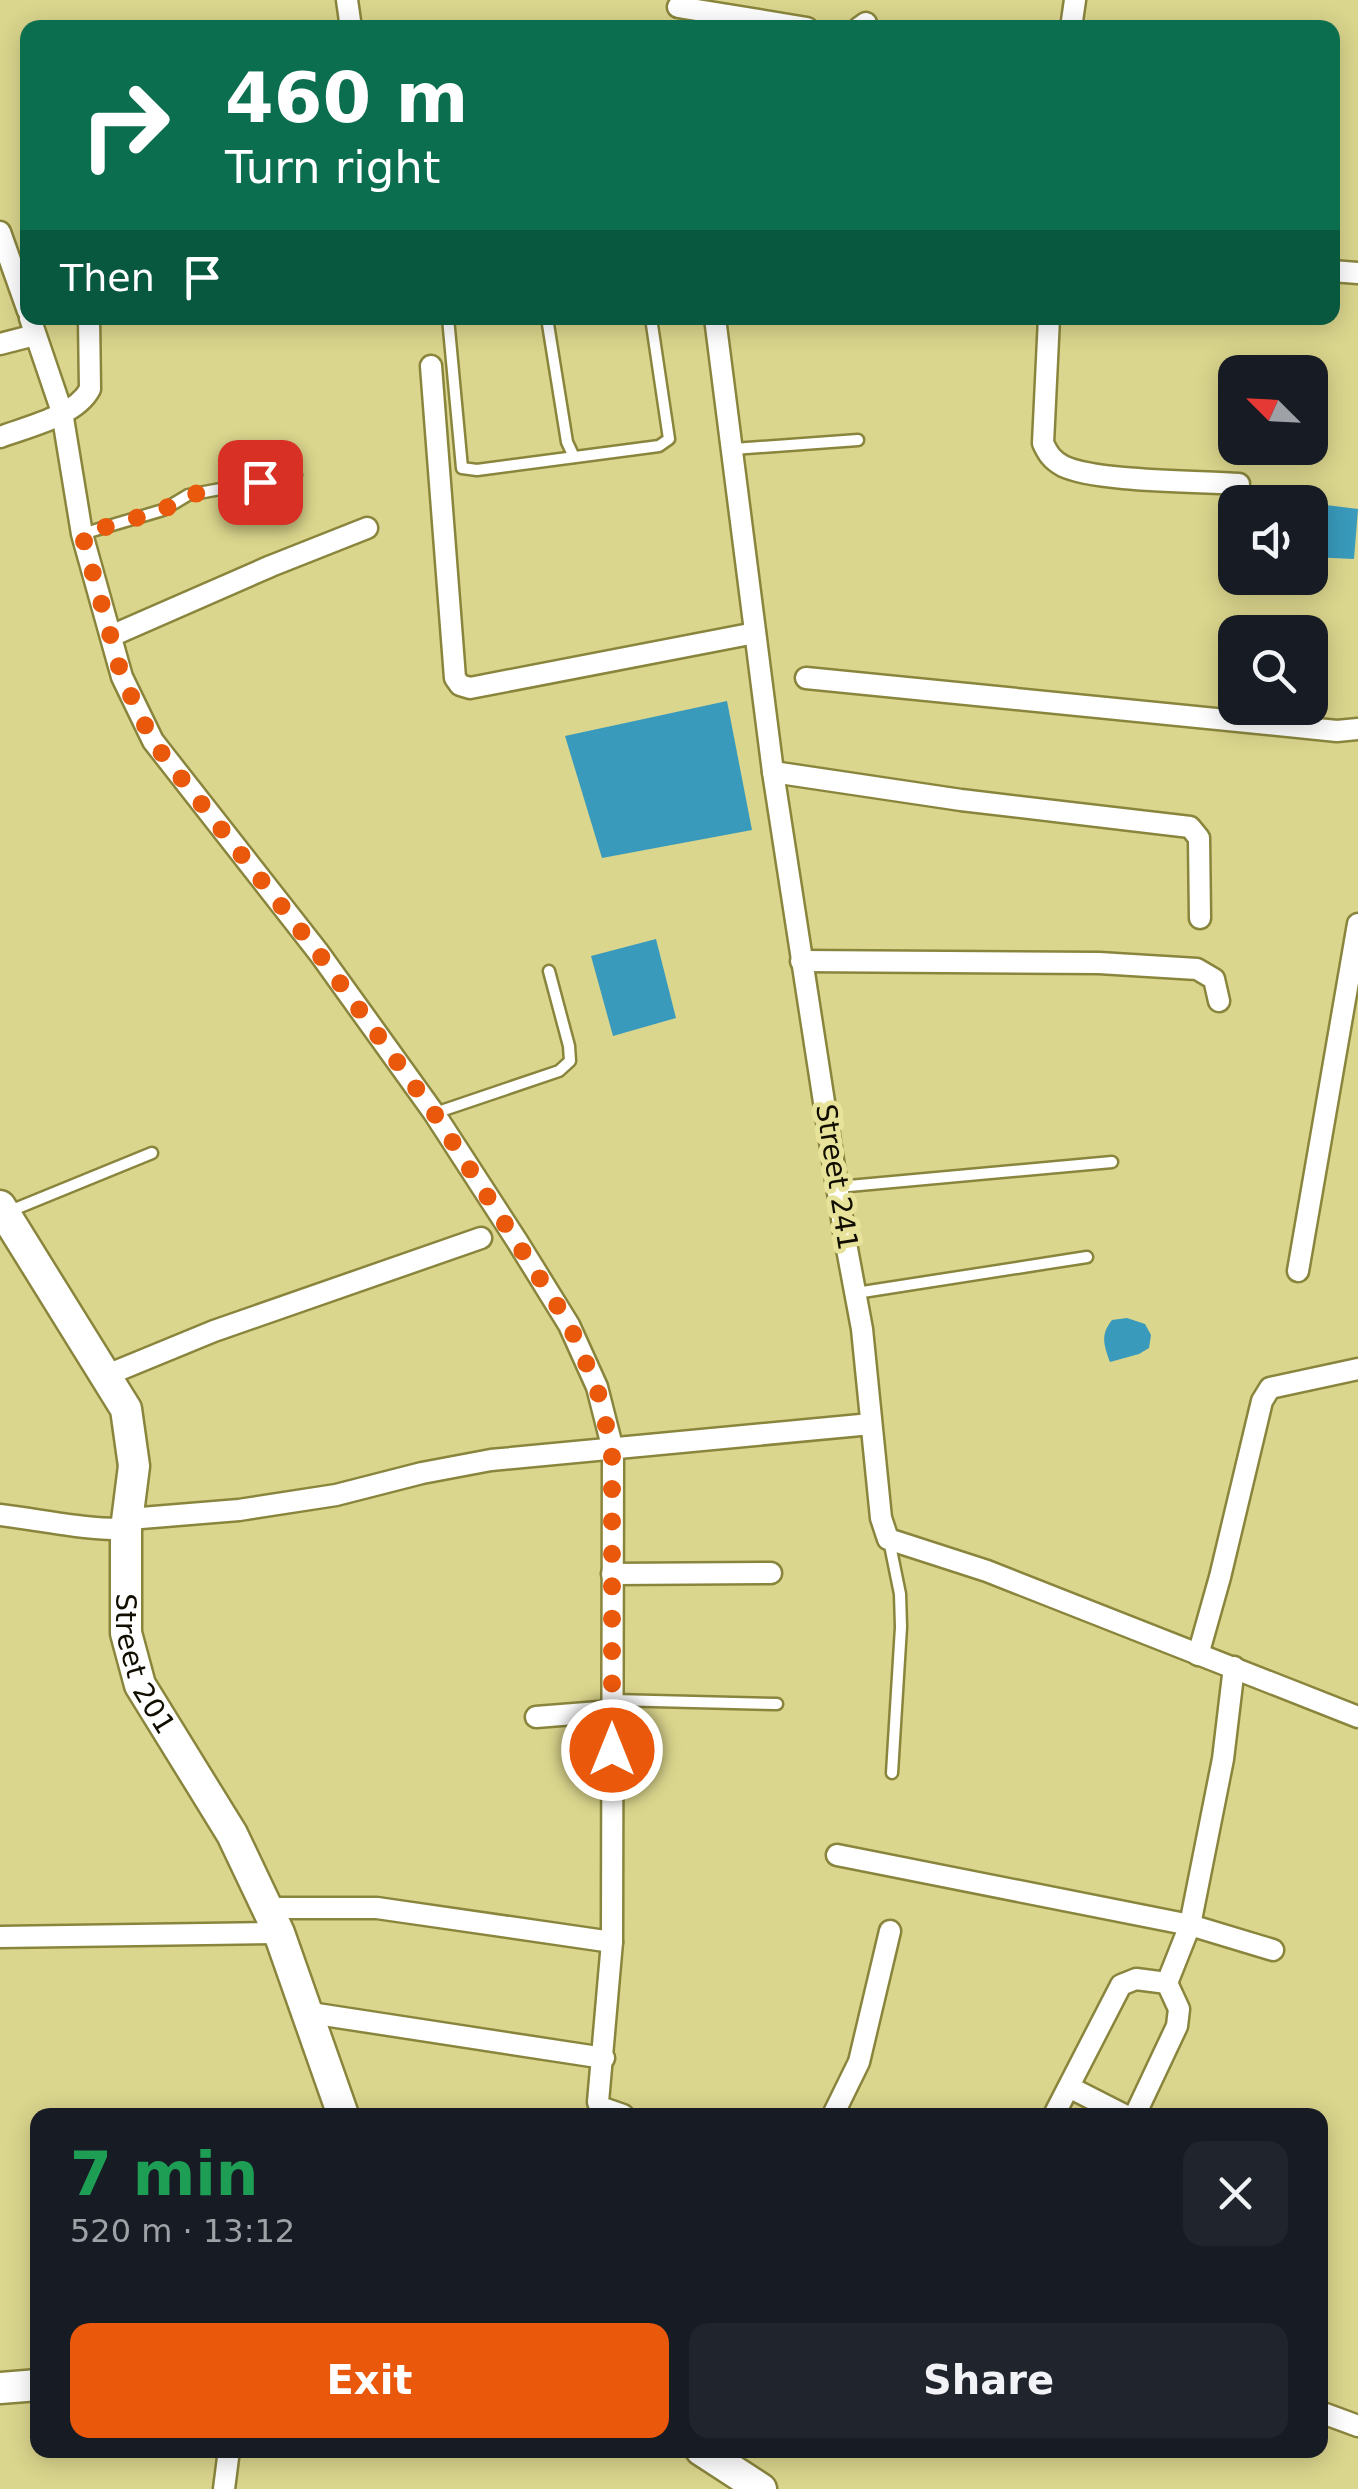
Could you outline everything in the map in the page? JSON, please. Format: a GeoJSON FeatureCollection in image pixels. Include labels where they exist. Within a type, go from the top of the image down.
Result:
{"type":"FeatureCollection","features":[{"type":"Feature","properties":{"kind":"street"},"geometry":{"type":"LineString","coordinates":[[678,11],[746,20]]}},
{"type":"Feature","properties":{"kind":"street"},"geometry":{"type":"LineString","coordinates":[[0,232],[20,289]]}},
{"type":"Feature","properties":{"kind":"street"},"geometry":{"type":"LineString","coordinates":[[0,344],[26,325]]}},
{"type":"Feature","properties":{"kind":"street"},"geometry":{"type":"LineString","coordinates":[[32,325],[62,412],[82,534],[122,677],[153,742],[319,954],[434,1113],[569,1324],[597,1388],[612,1450],[612,1942],[598,2102],[603,2108]]}},
{"type":"Feature","properties":{"kind":"street"},"geometry":{"type":"LineString","coordinates":[[0,437],[78,404],[90,388],[89,325]]}},
{"type":"Feature","properties":{"kind":"street","name":"Street 241"},"geometry":{"type":"LineString","coordinates":[[715,325],[773,772],[856,1293],[881,1518],[888,1539]]}},
{"type":"Feature","properties":{"kind":"street"},"geometry":{"type":"LineString","coordinates":[[1049,325],[1043,443],[1050,458],[1094,474],[1238,484]]}},
{"type":"Feature","properties":{"kind":"street"},"geometry":{"type":"LineString","coordinates":[[432,366],[455,678],[460,685],[470,688],[755,633]]}},
{"type":"Feature","properties":{"kind":"street"},"geometry":{"type":"LineString","coordinates":[[111,636],[368,528]]}},
{"type":"Feature","properties":{"kind":"street"},"geometry":{"type":"LineString","coordinates":[[806,678],[1347,730],[1358,743]]}},
{"type":"Feature","properties":{"kind":"street"},"geometry":{"type":"LineString","coordinates":[[773,772],[945,798],[1190,827],[1200,838],[1200,918]]}},
{"type":"Feature","properties":{"kind":"street"},"geometry":{"type":"LineString","coordinates":[[1298,1272],[1358,924]]}},
{"type":"Feature","properties":{"kind":"street"},"geometry":{"type":"LineString","coordinates":[[801,961],[1099,962],[1197,970],[1214,979],[1219,1001]]}},
{"type":"Feature","properties":{"kind":"street","name":"Street 201"},"geometry":{"type":"LineString","coordinates":[[2,1210],[126,1408],[134,1466],[127,1524],[126,1633],[140,1684],[232,1834],[272,1921],[340,2108]]}},
{"type":"Feature","properties":{"kind":"street"},"geometry":{"type":"LineString","coordinates":[[107,1375],[214,1331],[481,1238]]}},
{"type":"Feature","properties":{"kind":"street"},"geometry":{"type":"LineString","coordinates":[[1198,1655],[1262,1402],[1270,1388],[1358,1369]]}},
{"type":"Feature","properties":{"kind":"street"},"geometry":{"type":"LineString","coordinates":[[0,1516],[97,1530],[336,1495],[422,1472],[491,1460],[871,1424]]}},
{"type":"Feature","properties":{"kind":"street"},"geometry":{"type":"LineString","coordinates":[[888,1539],[987,1571],[1358,1717]]}},
{"type":"Feature","properties":{"kind":"street"},"geometry":{"type":"LineString","coordinates":[[612,1574],[771,1572]]}},
{"type":"Feature","properties":{"kind":"street"},"geometry":{"type":"LineString","coordinates":[[1139,2108],[1177,2026],[1180,2008],[1167,1983],[1190,1925],[1224,1760],[1234,1667]]}},
{"type":"Feature","properties":{"kind":"street"},"geometry":{"type":"LineString","coordinates":[[536,1717],[612,1706]]}},
{"type":"Feature","properties":{"kind":"street"},"geometry":{"type":"LineString","coordinates":[[837,1855],[1190,1925],[1273,1950]]}},
{"type":"Feature","properties":{"kind":"street"},"geometry":{"type":"LineString","coordinates":[[0,1936],[272,1921],[377,1908],[612,1942]]}},
{"type":"Feature","properties":{"kind":"street"},"geometry":{"type":"LineString","coordinates":[[836,2108],[859,2062],[890,1931]]}},
{"type":"Feature","properties":{"kind":"street"},"geometry":{"type":"LineString","coordinates":[[1058,2108],[1122,1985],[1136,1980],[1167,1983]]}},
{"type":"Feature","properties":{"kind":"street"},"geometry":{"type":"LineString","coordinates":[[304,2012],[604,2058]]}},
{"type":"Feature","properties":{"kind":"street"},"geometry":{"type":"LineString","coordinates":[[1069,2087],[1110,2108]]}},
{"type":"Feature","properties":{"kind":"street"},"geometry":{"type":"LineString","coordinates":[[0,2388],[30,2386]]}},
{"type":"Feature","properties":{"kind":"street"},"geometry":{"type":"LineString","coordinates":[[1328,2415],[1358,2426]]}},
{"type":"Feature","properties":{"kind":"street"},"geometry":{"type":"LineString","coordinates":[[224,2489],[228,2458]]}},
{"type":"Feature","properties":{"kind":"street"},"geometry":{"type":"LineString","coordinates":[[713,2458],[761,2489]]}},
{"type":"Feature","properties":{"kind":"lane"},"geometry":{"type":"LineString","coordinates":[[449,325],[462,468],[477,470],[659,446],[668,440],[652,325]]}},
{"type":"Feature","properties":{"kind":"lane"},"geometry":{"type":"LineString","coordinates":[[548,325],[567,442],[574,457]]}},
{"type":"Feature","properties":{"kind":"lane"},"geometry":{"type":"LineString","coordinates":[[733,449],[858,440]]}},
{"type":"Feature","properties":{"kind":"lane"},"geometry":{"type":"LineString","coordinates":[[82,534],[163,510],[188,495],[296,475]]}},
{"type":"Feature","properties":{"kind":"lane"},"geometry":{"type":"LineString","coordinates":[[434,1113],[559,1071],[570,1061],[570,1046],[549,970]]}},
{"type":"Feature","properties":{"kind":"lane"},"geometry":{"type":"LineString","coordinates":[[2,1210],[152,1153]]}},
{"type":"Feature","properties":{"kind":"lane"},"geometry":{"type":"LineString","coordinates":[[838,1187],[1112,1162]]}},
{"type":"Feature","properties":{"kind":"lane"},"geometry":{"type":"LineString","coordinates":[[856,1293],[1087,1258]]}},
{"type":"Feature","properties":{"kind":"lane"},"geometry":{"type":"LineString","coordinates":[[888,1539],[900,1594],[892,1773]]}},
{"type":"Feature","properties":{"kind":"lane"},"geometry":{"type":"LineString","coordinates":[[612,1706],[778,1704]]}},
{"type":"Feature","properties":{"kind":"water"},"geometry":{"type":"Polygon","coordinates":[[[1328,505],[1358,509],[1354,559],[1328,558],[1328,505]]]}},
{"type":"Feature","properties":{"kind":"water"},"geometry":{"type":"Polygon","coordinates":[[[727,701],[752,830],[602,858],[565,736],[727,701]]]}},
{"type":"Feature","properties":{"kind":"water"},"geometry":{"type":"Polygon","coordinates":[[[656,939],[676,1018],[613,1036],[591,956],[656,939]]]}},
{"type":"Feature","properties":{"kind":"water"},"geometry":{"type":"Polygon","coordinates":[[[1127,1318],[1145,1324],[1151,1335],[1149,1348],[1110,1362],[1106,1330],[1112,1320],[1127,1318]]]}},
{"type":"Feature","properties":{"kind":"route"},"geometry":{"type":"LineString","coordinates":[[260,482],[188,495],[163,510],[82,534],[122,677],[153,742],[319,954],[434,1113],[569,1324],[597,1388],[612,1450],[612,1750]]}}]}
